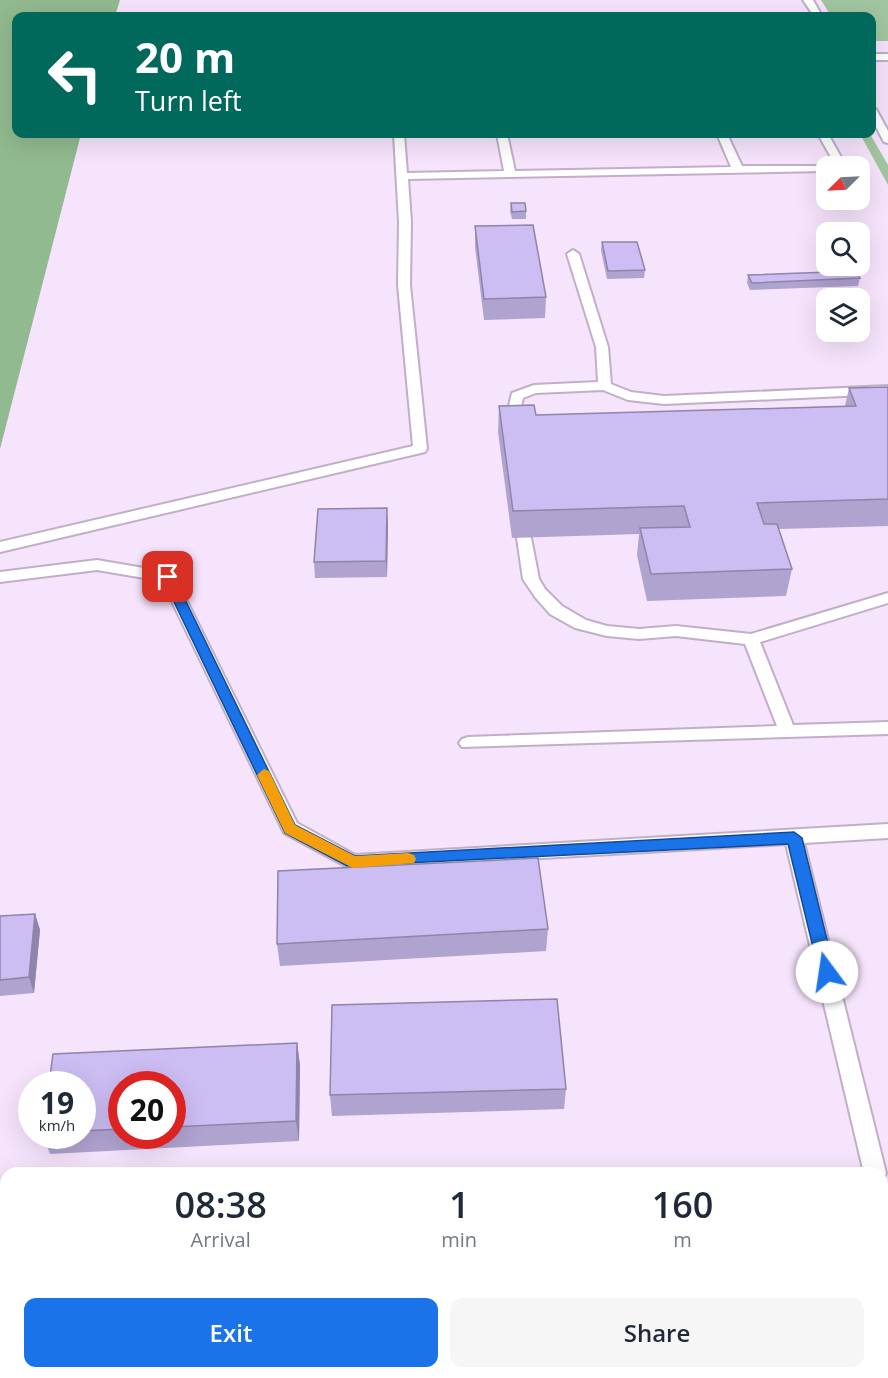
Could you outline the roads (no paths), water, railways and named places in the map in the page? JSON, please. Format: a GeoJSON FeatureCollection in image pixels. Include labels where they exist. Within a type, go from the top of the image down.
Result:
{"type":"FeatureCollection","features":[{"type":"Feature","properties":{"kind":"lane"},"geometry":{"type":"LineString","coordinates":[[876,118],[888,140]]}},
{"type":"Feature","properties":{"kind":"lane"},"geometry":{"type":"LineString","coordinates":[[0,547],[420,449],[404,285],[405,222],[399,138]]}},
{"type":"Feature","properties":{"kind":"lane"},"geometry":{"type":"LineString","coordinates":[[503,138],[510,174]]}},
{"type":"Feature","properties":{"kind":"lane"},"geometry":{"type":"LineString","coordinates":[[724,138],[738,170]]}},
{"type":"Feature","properties":{"kind":"lane"},"geometry":{"type":"LineString","coordinates":[[825,138],[835,156]]}},
{"type":"Feature","properties":{"kind":"lane"},"geometry":{"type":"LineString","coordinates":[[401,176],[816,168]]}},
{"type":"Feature","properties":{"kind":"lane"},"geometry":{"type":"LineString","coordinates":[[573,254],[602,347],[605,386]]}},
{"type":"Feature","properties":{"kind":"lane"},"geometry":{"type":"LineString","coordinates":[[510,432],[517,396],[534,388],[605,386],[628,396],[664,400],[888,390]]}},
{"type":"Feature","properties":{"kind":"lane"},"geometry":{"type":"LineString","coordinates":[[524,538],[531,579],[540,593],[556,610],[581,624],[607,631],[639,634],[676,631],[751,639],[888,598]]}},
{"type":"Feature","properties":{"kind":"lane"},"geometry":{"type":"LineString","coordinates":[[0,577],[97,566],[168,577],[290,828],[353,862],[888,831]]}},
{"type":"Feature","properties":{"kind":"lane"},"geometry":{"type":"LineString","coordinates":[[751,639],[787,731]]}},
{"type":"Feature","properties":{"kind":"lane"},"geometry":{"type":"LineString","coordinates":[[468,743],[888,728]]}},
{"type":"Feature","properties":{"kind":"lane"},"geometry":{"type":"LineString","coordinates":[[794,838],[874,1167]]}}]}
